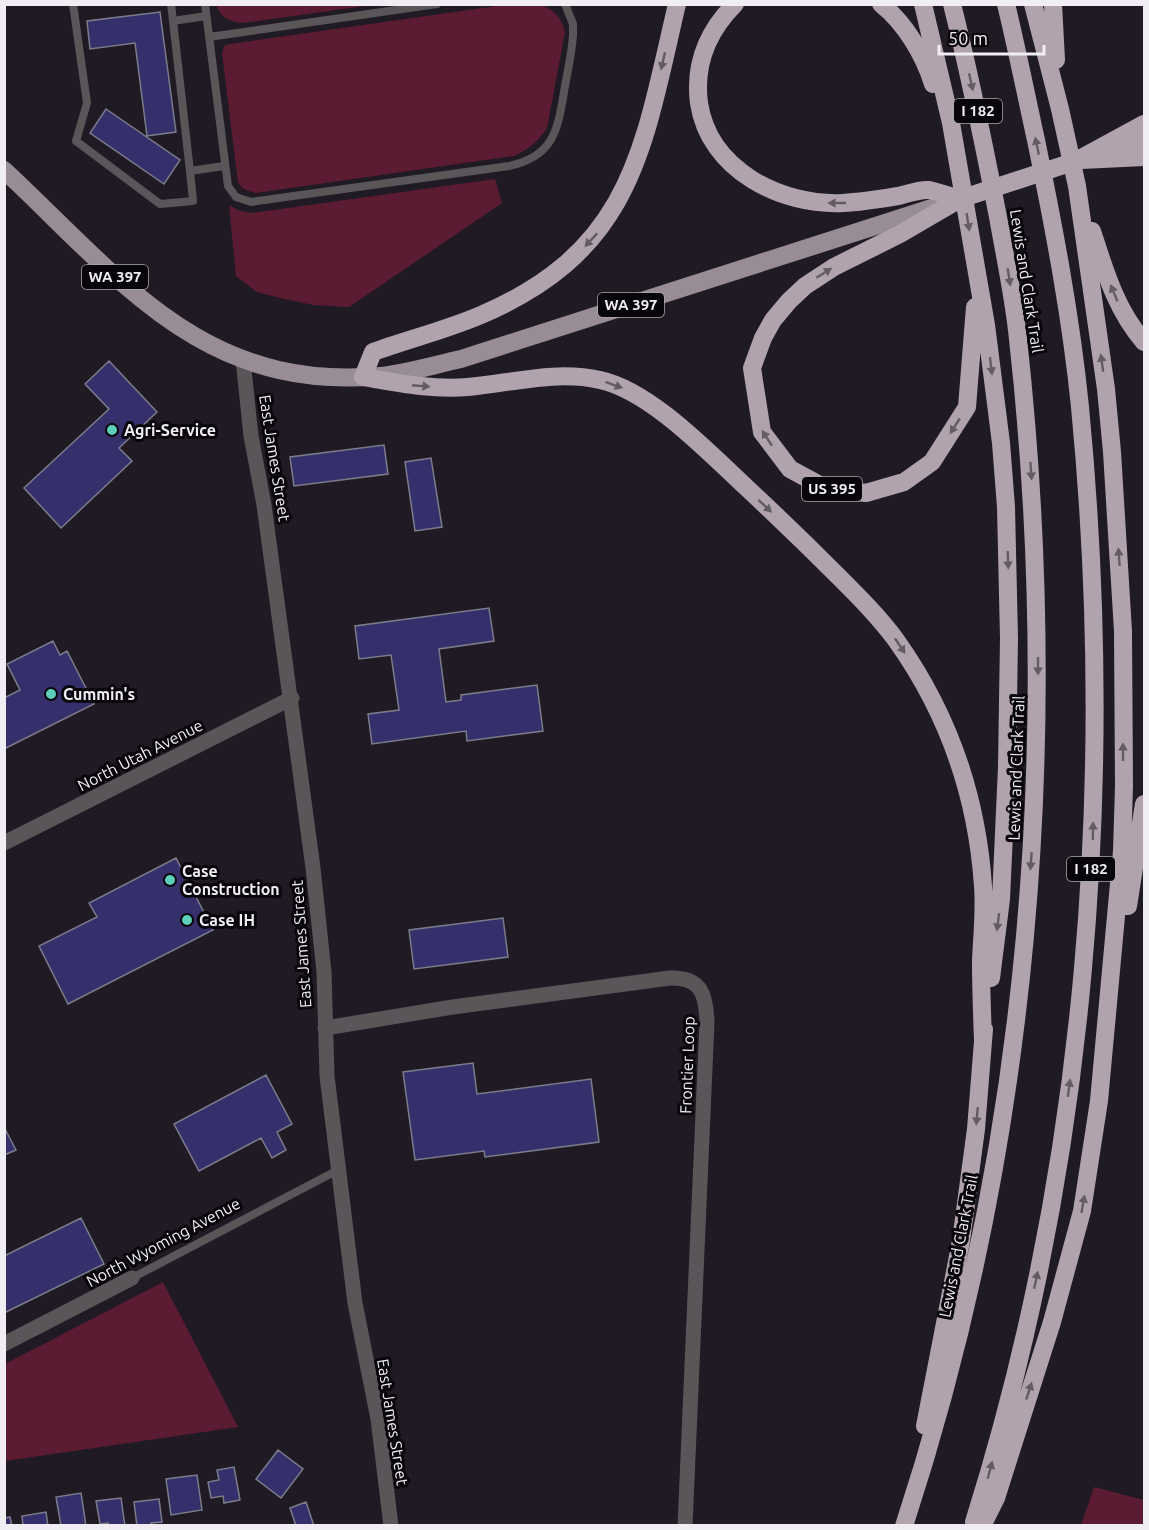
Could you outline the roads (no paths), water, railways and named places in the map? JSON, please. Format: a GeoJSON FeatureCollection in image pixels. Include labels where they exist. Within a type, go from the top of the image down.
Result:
{"type":"FeatureCollection","features":[{"type":"Feature","properties":{"kind":"highway"},"geometry":{"type":"LineString","coordinates":[[677,4],[640,153],[618,202],[596,235],[553,276],[529,291],[481,315],[373,351],[363,377],[412,386],[440,388],[470,387],[541,376],[600,380],[622,387],[645,400],[716,460],[801,539],[870,609],[895,638],[931,696],[956,753],[973,809],[984,890],[981,962],[983,1040]]}},
{"type":"Feature","properties":{"kind":"highway"},"geometry":{"type":"LineString","coordinates":[[735,4],[716,25],[708,40],[701,57],[698,74],[699,100],[705,126],[713,143],[725,158],[755,182],[804,200],[843,203],[927,190],[960,199]]}},
{"type":"Feature","properties":{"kind":"highway"},"geometry":{"type":"LineString","coordinates":[[881,4],[902,26],[916,47],[930,73],[939,106],[951,123]]}},
{"type":"Feature","properties":{"kind":"highway","name":"US 395"},"geometry":{"type":"LineString","coordinates":[[923,4],[951,123],[975,267],[975,321],[968,407],[932,462],[904,482],[866,494],[827,489],[790,469],[762,432],[752,368],[763,338],[773,320],[805,286],[898,227],[960,199],[1076,161],[1135,146]]}},
{"type":"Feature","properties":{"kind":"highway","name":"Lewis and Clark Trail"},"geometry":{"type":"LineString","coordinates":[[907,1519],[940,1413],[972,1287],[1010,1072],[1027,923],[1038,711],[1031,472],[1018,337],[979,117],[952,4]]}},
{"type":"Feature","properties":{"kind":"highway","name":"Lewis and Clark Trail"},"geometry":{"type":"LineString","coordinates":[[973,1526],[1014,1377],[1050,1210],[1080,1005],[1092,850],[1094,674],[1089,533],[1080,405],[1049,204],[1006,4]]}},
{"type":"Feature","properties":{"kind":"highway"},"geometry":{"type":"LineString","coordinates":[[982,1526],[996,1498],[1052,1322],[1082,1211],[1099,1101],[1122,851],[1124,774],[1122,599],[1106,389],[1077,186],[1033,4]]}},
{"type":"Feature","properties":{"kind":"highway"},"geometry":{"type":"LineString","coordinates":[[1053,4],[1060,109]]}},
{"type":"Feature","properties":{"kind":"highway"},"geometry":{"type":"LineString","coordinates":[[1135,146],[1144,124]]}},
{"type":"Feature","properties":{"kind":"highway"},"geometry":{"type":"LineString","coordinates":[[1077,186],[1112,291],[1128,321],[1144,342]]}},
{"type":"Feature","properties":{"kind":"highway"},"geometry":{"type":"LineString","coordinates":[[907,1519],[961,1241],[976,1129],[983,1040],[1004,858],[1009,638],[1006,507],[1001,443],[986,325],[975,267]]}},
{"type":"Feature","properties":{"kind":"highway"},"geometry":{"type":"LineString","coordinates":[[1110,999],[1127,915],[1144,804]]}},
{"type":"Feature","properties":{"kind":"main road","name":"WA 397"},"geometry":{"type":"LineString","coordinates":[[4,170],[127,288],[159,314],[187,333],[243,360],[300,373],[363,377],[413,371],[461,359],[898,227]]}},
{"type":"Feature","properties":{"kind":"street","name":"East James Street"},"geometry":{"type":"LineString","coordinates":[[243,360],[251,436],[264,505],[292,698],[320,934],[324,972],[327,1076],[338,1170],[355,1303],[378,1419],[391,1526]]}},
{"type":"Feature","properties":{"kind":"street","name":"North Utah Avenue"},"geometry":{"type":"LineString","coordinates":[[4,843],[292,698]]}},
{"type":"Feature","properties":{"kind":"street","name":"Frontier Loop"},"geometry":{"type":"LineString","coordinates":[[324,1028],[453,1007],[670,978],[687,979],[702,992],[705,999],[707,1022],[685,1526]]}},
{"type":"Feature","properties":{"kind":"street","name":"North Wyoming Avenue"},"geometry":{"type":"LineString","coordinates":[[4,1344],[132,1278]]}},
{"type":"Feature","properties":{"kind":"lane"},"geometry":{"type":"LineString","coordinates":[[73,4],[87,103],[76,141],[160,204],[193,201],[171,4]]}},
{"type":"Feature","properties":{"kind":"lane"},"geometry":{"type":"LineString","coordinates":[[205,4],[224,166],[230,191],[241,200],[255,202],[509,166],[534,158],[541,153],[552,138],[559,118],[573,35],[573,24],[566,4]]}},
{"type":"Feature","properties":{"kind":"lane"},"geometry":{"type":"LineString","coordinates":[[208,37],[437,4]]}},
{"type":"Feature","properties":{"kind":"lane"},"geometry":{"type":"LineString","coordinates":[[173,21],[206,16]]}},
{"type":"Feature","properties":{"kind":"lane"},"geometry":{"type":"LineString","coordinates":[[190,171],[224,166]]}},
{"type":"Feature","properties":{"kind":"lane","name":"North Wyoming Avenue"},"geometry":{"type":"LineString","coordinates":[[132,1278],[338,1170]]}},
{"type":"Feature","properties":{"kind":"place","name":"Agri-Service"},"geometry":{"type":"Point","coordinates":[112,430]}},
{"type":"Feature","properties":{"kind":"place","name":"Cummin's"},"geometry":{"type":"Point","coordinates":[51,694]}},
{"type":"Feature","properties":{"kind":"place","name":"Case Construction"},"geometry":{"type":"Point","coordinates":[170,880]}},
{"type":"Feature","properties":{"kind":"place","name":"Case IH"},"geometry":{"type":"Point","coordinates":[187,920]}}]}
